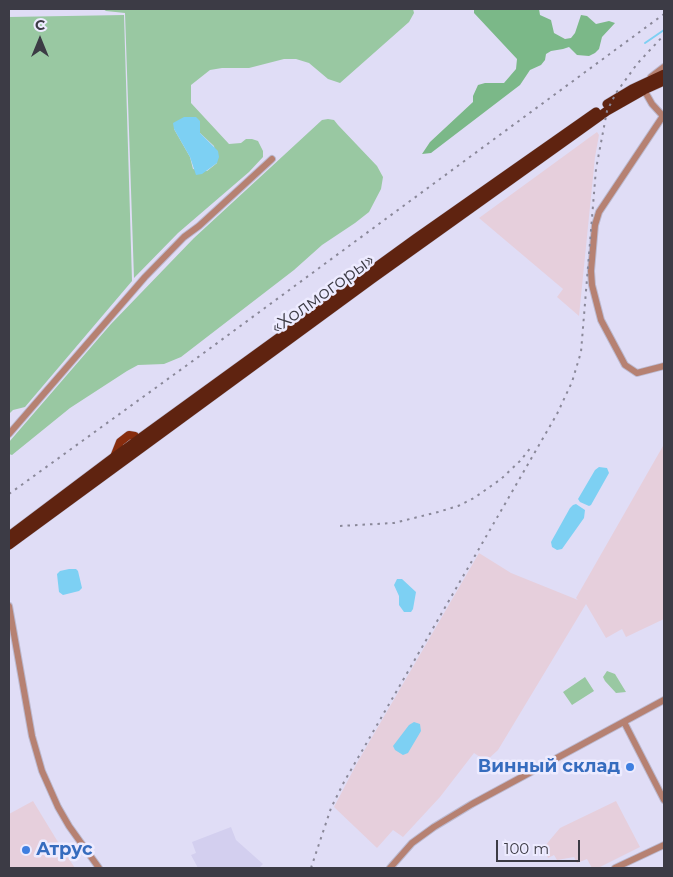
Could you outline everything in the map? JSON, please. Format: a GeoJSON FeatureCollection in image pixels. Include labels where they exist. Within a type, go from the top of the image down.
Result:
{"type":"FeatureCollection","features":[{"type":"Feature","properties":{"kind":"highway","name":"«Холмогоры»"},"geometry":{"type":"LineString","coordinates":[[642,87],[664,74]]}},
{"type":"Feature","properties":{"kind":"highway","name":"«Холмогоры»"},"geometry":{"type":"LineString","coordinates":[[9,543],[422,234],[621,95],[664,81]]}},
{"type":"Feature","properties":{"kind":"highway","name":"«Холмогоры»"},"geometry":{"type":"LineString","coordinates":[[9,543],[23,526],[114,457],[139,445]]}},
{"type":"Feature","properties":{"kind":"main road"},"geometry":{"type":"LineString","coordinates":[[9,531],[23,526]]}},
{"type":"Feature","properties":{"kind":"street"},"geometry":{"type":"LineString","coordinates":[[664,67],[642,87],[652,104],[663,116],[599,212],[595,225],[592,280],[601,320],[625,365],[637,373],[664,366]]}},
{"type":"Feature","properties":{"kind":"street"},"geometry":{"type":"LineString","coordinates":[[9,434],[152,270],[184,237],[199,226],[272,158]]}},
{"type":"Feature","properties":{"kind":"street"},"geometry":{"type":"LineString","coordinates":[[9,606],[32,736],[42,771],[58,807],[69,826],[99,868]]}},
{"type":"Feature","properties":{"kind":"street"},"geometry":{"type":"LineString","coordinates":[[390,868],[412,843],[434,827],[472,804],[664,700]]}},
{"type":"Feature","properties":{"kind":"street"},"geometry":{"type":"LineString","coordinates":[[624,722],[664,800]]}},
{"type":"Feature","properties":{"kind":"street"},"geometry":{"type":"LineString","coordinates":[[615,868],[664,845]]}},
{"type":"Feature","properties":{"kind":"shaded area"},"geometry":{"type":"Polygon","coordinates":[[[597,132],[599,135],[595,157],[579,316],[557,297],[563,289],[479,218],[597,132]]]}},
{"type":"Feature","properties":{"kind":"shaded area"},"geometry":{"type":"Polygon","coordinates":[[[663,446],[664,619],[626,637],[622,629],[606,638],[586,604],[498,750],[486,761],[474,753],[440,797],[403,837],[393,830],[377,848],[334,807],[357,763],[479,553],[511,573],[578,600],[576,598],[663,446]]]}},
{"type":"Feature","properties":{"kind":"shaded area"},"geometry":{"type":"Polygon","coordinates":[[[33,801],[75,868],[9,868],[9,814],[33,801]]]}},
{"type":"Feature","properties":{"kind":"shaded area"},"geometry":{"type":"Polygon","coordinates":[[[616,801],[640,847],[598,868],[592,868],[587,859],[577,863],[574,857],[557,860],[554,855],[548,858],[544,847],[560,828],[616,801]]]}},
{"type":"Feature","properties":{"kind":"shaded area"},"geometry":{"type":"Polygon","coordinates":[[[231,827],[236,840],[263,864],[259,868],[198,868],[191,855],[196,853],[192,842],[231,827]]]}},
{"type":"Feature","properties":{"kind":"green space"},"geometry":{"type":"Polygon","coordinates":[[[103,9],[413,9],[414,13],[409,22],[340,83],[328,79],[309,63],[296,59],[284,59],[249,68],[210,70],[191,85],[191,103],[229,144],[241,143],[246,139],[258,141],[263,151],[263,157],[249,172],[178,233],[134,278],[125,13],[103,9]],[[199,127],[174,129],[190,157],[193,169],[207,171],[217,163],[214,146],[200,133],[199,127]]]}},
{"type":"Feature","properties":{"kind":"green space"},"geometry":{"type":"Polygon","coordinates":[[[474,9],[539,9],[540,15],[551,20],[554,33],[565,39],[571,38],[575,33],[581,15],[587,16],[596,24],[609,21],[615,23],[602,37],[599,49],[595,53],[589,56],[577,55],[569,47],[551,51],[546,54],[545,60],[541,65],[530,70],[520,85],[431,153],[422,154],[430,142],[473,102],[473,96],[478,85],[504,83],[516,69],[517,59],[474,13],[474,9]]]}},
{"type":"Feature","properties":{"kind":"green space"},"geometry":{"type":"Polygon","coordinates":[[[124,15],[132,281],[25,407],[13,410],[9,414],[9,17],[124,15]]]}},
{"type":"Feature","properties":{"kind":"green space"},"geometry":{"type":"Polygon","coordinates":[[[322,120],[334,120],[377,166],[383,177],[381,189],[369,212],[322,245],[294,270],[181,357],[164,364],[138,365],[127,371],[70,408],[12,455],[9,454],[9,442],[111,324],[194,238],[322,120]]]}},
{"type":"Feature","properties":{"kind":"green space"},"geometry":{"type":"Polygon","coordinates":[[[607,671],[615,674],[626,692],[616,693],[605,681],[603,677],[607,671]]]}},
{"type":"Feature","properties":{"kind":"green space"},"geometry":{"type":"Polygon","coordinates":[[[585,677],[594,691],[572,705],[563,692],[585,677]]]}},
{"type":"Feature","properties":{"kind":"water"},"geometry":{"type":"Polygon","coordinates":[[[184,117],[196,117],[200,121],[200,133],[218,151],[217,163],[202,174],[196,175],[190,157],[174,129],[173,123],[184,117]]]}},
{"type":"Feature","properties":{"kind":"water"},"geometry":{"type":"Polygon","coordinates":[[[599,467],[607,468],[609,473],[589,506],[578,499],[595,470],[599,467]]]}},
{"type":"Feature","properties":{"kind":"water"},"geometry":{"type":"Polygon","coordinates":[[[576,504],[585,510],[584,518],[562,549],[557,550],[552,547],[551,542],[570,508],[576,504]]]}},
{"type":"Feature","properties":{"kind":"water"},"geometry":{"type":"Polygon","coordinates":[[[76,569],[78,571],[82,588],[79,591],[63,595],[59,592],[57,574],[60,571],[76,569]]]}},
{"type":"Feature","properties":{"kind":"water"},"geometry":{"type":"Polygon","coordinates":[[[397,579],[402,579],[416,592],[411,612],[404,612],[399,605],[399,596],[394,585],[397,579]]]}},
{"type":"Feature","properties":{"kind":"water"},"geometry":{"type":"Polygon","coordinates":[[[414,722],[420,724],[421,731],[408,753],[403,755],[395,750],[393,746],[409,725],[414,722]]]}},
{"type":"Feature","properties":{"kind":"waterway"},"geometry":{"type":"LineString","coordinates":[[645,43],[664,30]]}},
{"type":"Feature","properties":{"kind":"railway"},"geometry":{"type":"LineString","coordinates":[[9,494],[664,14]]}},
{"type":"Feature","properties":{"kind":"railway"},"geometry":{"type":"LineString","coordinates":[[311,868],[331,808],[344,782],[557,414],[572,382],[581,352],[596,169],[607,111],[616,93],[637,64],[664,35]]}},
{"type":"Feature","properties":{"kind":"railway"},"geometry":{"type":"LineString","coordinates":[[340,526],[394,523],[458,506],[474,498],[501,479],[520,461],[532,446]]}},
{"type":"Feature","properties":{"kind":"place","name":"Винный склад"},"geometry":{"type":"Point","coordinates":[630,767]}},
{"type":"Feature","properties":{"kind":"place","name":"Атрус"},"geometry":{"type":"Point","coordinates":[26,850]}}]}
